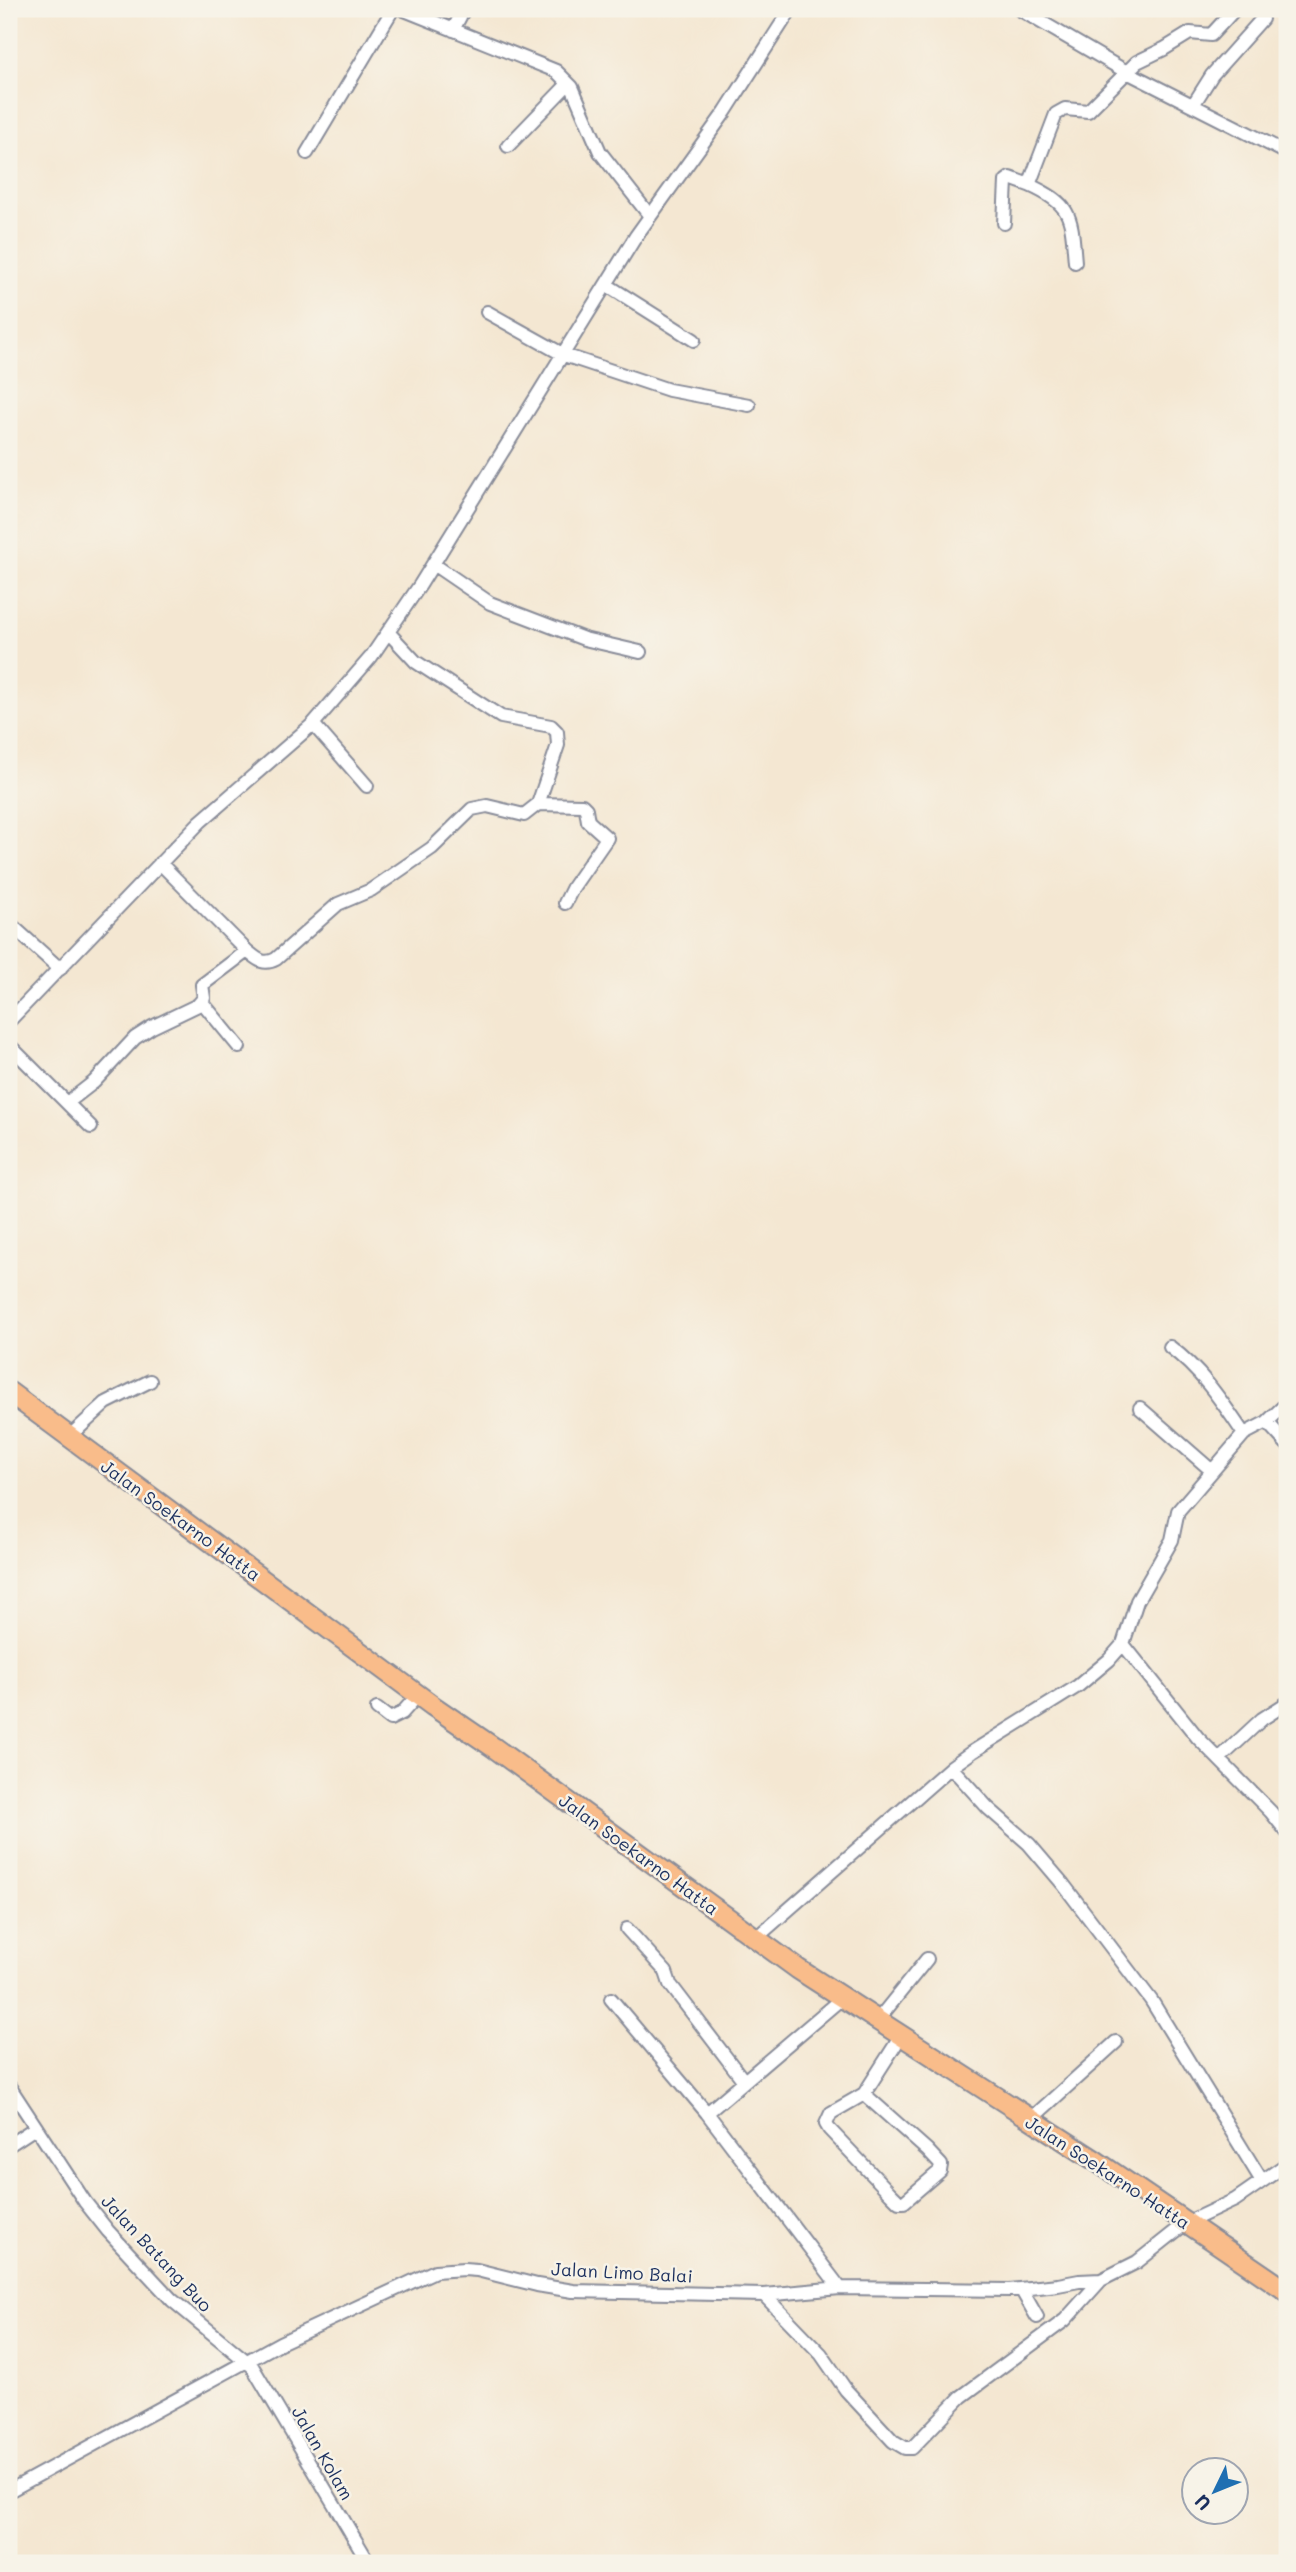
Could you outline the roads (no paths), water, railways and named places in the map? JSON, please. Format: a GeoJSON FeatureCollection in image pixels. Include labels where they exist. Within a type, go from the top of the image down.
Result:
{"type":"FeatureCollection","features":[{"type":"Feature","properties":{"kind":"highway","name":"Jalan Soekarno Hatta"},"geometry":{"type":"LineString","coordinates":[[9,1392],[418,1695],[756,1938],[877,2021],[1096,2161],[1287,2291]]}},
{"type":"Feature","properties":{"kind":"street"},"geometry":{"type":"LineString","coordinates":[[307,153],[393,9]]}},
{"type":"Feature","properties":{"kind":"street"},"geometry":{"type":"LineString","coordinates":[[402,9],[550,68],[568,83],[600,152],[650,216]]}},
{"type":"Feature","properties":{"kind":"street"},"geometry":{"type":"LineString","coordinates":[[453,30],[464,9]]}},
{"type":"Feature","properties":{"kind":"street"},"geometry":{"type":"LineString","coordinates":[[9,1021],[200,822],[313,724],[351,683],[433,564],[650,216],[725,111],[791,9]]}},
{"type":"Feature","properties":{"kind":"street"},"geometry":{"type":"LineString","coordinates":[[1019,9],[1125,71],[1287,153]]}},
{"type":"Feature","properties":{"kind":"street"},"geometry":{"type":"LineString","coordinates":[[1029,185],[1056,114],[1065,109],[1088,111],[1125,71],[1137,62],[1189,33],[1211,35],[1235,9]]}},
{"type":"Feature","properties":{"kind":"street"},"geometry":{"type":"LineString","coordinates":[[1193,105],[1212,75],[1262,19]]}},
{"type":"Feature","properties":{"kind":"street"},"geometry":{"type":"LineString","coordinates":[[508,146],[568,83]]}},
{"type":"Feature","properties":{"kind":"street"},"geometry":{"type":"LineString","coordinates":[[1004,223],[1006,181],[1010,178],[1029,185],[1060,203],[1068,212],[1071,218],[1074,262]]}},
{"type":"Feature","properties":{"kind":"street"},"geometry":{"type":"LineString","coordinates":[[607,285],[694,340]]}},
{"type":"Feature","properties":{"kind":"street"},"geometry":{"type":"LineString","coordinates":[[487,312],[564,355],[669,390],[749,405]]}},
{"type":"Feature","properties":{"kind":"street"},"geometry":{"type":"LineString","coordinates":[[433,564],[489,603],[584,639],[640,652]]}},
{"type":"Feature","properties":{"kind":"street"},"geometry":{"type":"LineString","coordinates":[[160,863],[247,951],[261,962],[268,963],[338,904],[371,890],[432,848],[472,809],[487,806],[524,815],[538,804],[558,745],[557,732],[551,726],[501,717],[422,667],[388,632]]}},
{"type":"Feature","properties":{"kind":"street"},"geometry":{"type":"LineString","coordinates":[[313,724],[367,786]]}},
{"type":"Feature","properties":{"kind":"street"},"geometry":{"type":"LineString","coordinates":[[538,804],[582,805],[586,809],[588,821],[607,838],[573,887],[565,904]]}},
{"type":"Feature","properties":{"kind":"street"},"geometry":{"type":"LineString","coordinates":[[9,923],[60,969]]}},
{"type":"Feature","properties":{"kind":"street"},"geometry":{"type":"LineString","coordinates":[[67,1103],[94,1082],[135,1038],[202,1002],[202,985],[247,951]]}},
{"type":"Feature","properties":{"kind":"street"},"geometry":{"type":"LineString","coordinates":[[202,1002],[239,1047]]}},
{"type":"Feature","properties":{"kind":"street"},"geometry":{"type":"LineString","coordinates":[[9,1045],[92,1127]]}},
{"type":"Feature","properties":{"kind":"street"},"geometry":{"type":"LineString","coordinates":[[1170,1347],[1186,1359],[1210,1385],[1244,1434]]}},
{"type":"Feature","properties":{"kind":"street"},"geometry":{"type":"LineString","coordinates":[[69,1437],[106,1403],[150,1381]]}},
{"type":"Feature","properties":{"kind":"street"},"geometry":{"type":"LineString","coordinates":[[756,1938],[951,1767],[1078,1686],[1101,1668],[1123,1644],[1137,1601],[1172,1540],[1178,1511],[1244,1434],[1267,1422],[1287,1403]]}},
{"type":"Feature","properties":{"kind":"street"},"geometry":{"type":"LineString","coordinates":[[1139,1408],[1211,1470]]}},
{"type":"Feature","properties":{"kind":"street"},"geometry":{"type":"LineString","coordinates":[[1267,1422],[1287,1444]]}},
{"type":"Feature","properties":{"kind":"street"},"geometry":{"type":"LineString","coordinates":[[1123,1644],[1198,1738],[1286,1827]]}},
{"type":"Feature","properties":{"kind":"street"},"geometry":{"type":"LineString","coordinates":[[377,1709],[390,1719],[396,1718],[418,1695]]}},
{"type":"Feature","properties":{"kind":"street"},"geometry":{"type":"LineString","coordinates":[[1219,1759],[1262,1719],[1287,1703]]}},
{"type":"Feature","properties":{"kind":"street"},"geometry":{"type":"LineString","coordinates":[[951,1767],[988,1808],[1029,1844],[1063,1884],[1151,2000],[1262,2181]]}},
{"type":"Feature","properties":{"kind":"street"},"geometry":{"type":"LineString","coordinates":[[627,1929],[666,1972],[670,1984],[744,2081]]}},
{"type":"Feature","properties":{"kind":"street"},"geometry":{"type":"LineString","coordinates":[[877,2021],[927,1959]]}},
{"type":"Feature","properties":{"kind":"street"},"geometry":{"type":"LineString","coordinates":[[707,2113],[842,1998]]}},
{"type":"Feature","properties":{"kind":"street"},"geometry":{"type":"LineString","coordinates":[[611,1999],[707,2113],[840,2288]]}},
{"type":"Feature","properties":{"kind":"street"},"geometry":{"type":"LineString","coordinates":[[864,2094],[941,2165],[940,2171],[904,2202],[899,2202],[890,2193],[827,2124],[831,2113],[864,2094],[901,2036]]}},
{"type":"Feature","properties":{"kind":"street"},"geometry":{"type":"LineString","coordinates":[[1030,2120],[1116,2042]]}},
{"type":"Feature","properties":{"kind":"street","name":"Jalan Batang Buo"},"geometry":{"type":"LineString","coordinates":[[9,2086],[85,2202],[108,2231],[172,2300],[204,2328],[248,2360]]}},
{"type":"Feature","properties":{"kind":"street"},"geometry":{"type":"LineString","coordinates":[[9,2145],[36,2128]]}},
{"type":"Feature","properties":{"kind":"street","name":"Jalan Limo Balai"},"geometry":{"type":"LineString","coordinates":[[9,2491],[248,2360],[421,2276],[449,2269],[477,2270],[537,2286],[573,2291],[764,2295],[840,2288],[1021,2289],[1058,2286],[1101,2280],[1137,2262],[1186,2223],[1235,2200],[1287,2164]]}},
{"type":"Feature","properties":{"kind":"street"},"geometry":{"type":"LineString","coordinates":[[764,2295],[821,2354],[846,2390],[893,2441],[905,2448],[912,2448],[961,2398],[1065,2320],[1101,2280]]}},
{"type":"Feature","properties":{"kind":"street"},"geometry":{"type":"LineString","coordinates":[[1021,2289],[1037,2317]]}},
{"type":"Feature","properties":{"kind":"street","name":"Jalan Kolam"},"geometry":{"type":"LineString","coordinates":[[248,2360],[369,2563]]}}]}
